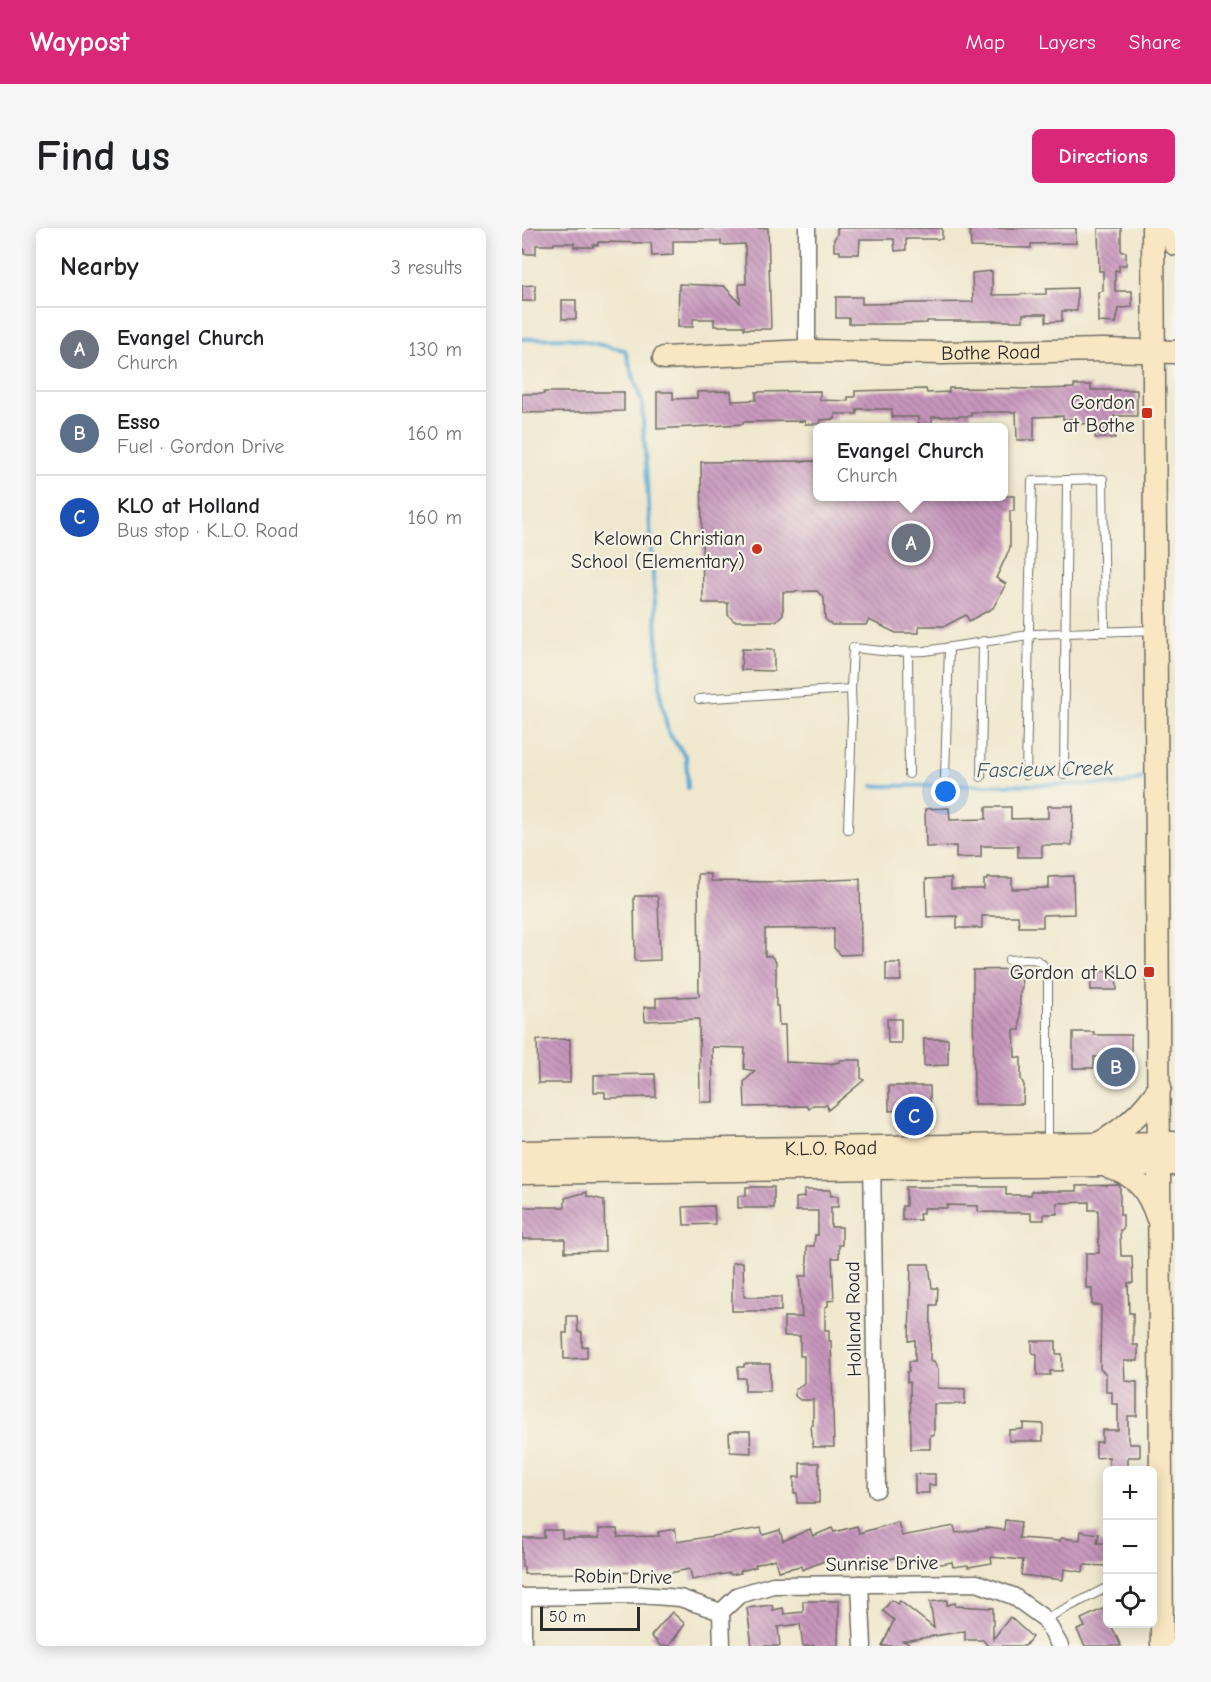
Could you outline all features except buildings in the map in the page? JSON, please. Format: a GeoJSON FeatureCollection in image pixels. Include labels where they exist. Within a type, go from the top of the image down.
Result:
{"type":"FeatureCollection","features":[{"type":"Feature","properties":{"kind":"main road"},"geometry":{"type":"LineString","coordinates":[[1153,228],[1164,351],[1156,630],[1160,1087],[1168,1154],[1161,1227],[1162,1646]]}},
{"type":"Feature","properties":{"kind":"main road"},"geometry":{"type":"LineString","coordinates":[[1174,228],[1175,244]]}},
{"type":"Feature","properties":{"kind":"main road","name":"Bothe Road"},"geometry":{"type":"LineString","coordinates":[[664,358],[807,351],[942,353],[1164,351]]}},
{"type":"Feature","properties":{"kind":"main road"},"geometry":{"type":"LineString","coordinates":[[1160,1087],[1149,1103],[1116,1134],[1099,1154],[1146,1191],[1153,1203],[1161,1227]]}},
{"type":"Feature","properties":{"kind":"main road","name":"K.L.O. Road"},"geometry":{"type":"LineString","coordinates":[[522,1152],[872,1158],[1048,1144],[1099,1154]]}},
{"type":"Feature","properties":{"kind":"main road","name":"K.L.O. Road"},"geometry":{"type":"LineString","coordinates":[[522,1173],[872,1158],[1168,1154]]}},
{"type":"Feature","properties":{"kind":"street"},"geometry":{"type":"LineString","coordinates":[[807,228],[807,351]]}},
{"type":"Feature","properties":{"kind":"street","name":"Holland Road"},"geometry":{"type":"LineString","coordinates":[[872,1158],[877,1489]]}},
{"type":"Feature","properties":{"kind":"street","name":"Sunrise Drive"},"geometry":{"type":"LineString","coordinates":[[721,1612],[739,1595],[773,1585],[976,1583],[1012,1596],[1046,1619],[1060,1646]]}},
{"type":"Feature","properties":{"kind":"street"},"geometry":{"type":"LineString","coordinates":[[860,1584],[863,1646]]}},
{"type":"Feature","properties":{"kind":"street","name":"Robin Drive"},"geometry":{"type":"LineString","coordinates":[[523,1597],[640,1595],[680,1598],[721,1612]]}},
{"type":"Feature","properties":{"kind":"street"},"geometry":{"type":"LineString","coordinates":[[523,1597],[523,1646]]}},
{"type":"Feature","properties":{"kind":"street"},"geometry":{"type":"LineString","coordinates":[[721,1612],[722,1646]]}},
{"type":"Feature","properties":{"kind":"lane"},"geometry":{"type":"LineString","coordinates":[[1026,775],[1032,481],[1103,479],[1105,632]]}},
{"type":"Feature","properties":{"kind":"lane"},"geometry":{"type":"LineString","coordinates":[[1064,775],[1067,480]]}},
{"type":"Feature","properties":{"kind":"lane"},"geometry":{"type":"LineString","coordinates":[[848,829],[854,648],[908,652],[1029,634],[1156,630]]}},
{"type":"Feature","properties":{"kind":"lane"},"geometry":{"type":"LineString","coordinates":[[981,777],[983,641]]}},
{"type":"Feature","properties":{"kind":"lane"},"geometry":{"type":"LineString","coordinates":[[945,776],[948,647]]}},
{"type":"Feature","properties":{"kind":"lane"},"geometry":{"type":"LineString","coordinates":[[908,652],[909,774]]}},
{"type":"Feature","properties":{"kind":"lane"},"geometry":{"type":"LineString","coordinates":[[699,699],[851,689]]}},
{"type":"Feature","properties":{"kind":"lane"},"geometry":{"type":"LineString","coordinates":[[1009,960],[1040,961],[1046,966],[1048,977],[1048,1144]]}},
{"type":"Feature","properties":{"kind":"lane"},"geometry":{"type":"LineString","coordinates":[[1046,1619],[1103,1589]]}},
{"type":"Feature","properties":{"kind":"waterway","name":"Fascieux Creek"},"geometry":{"type":"LineString","coordinates":[[522,339],[568,338],[625,350],[642,403],[661,698],[668,732],[686,757],[688,788]]}},
{"type":"Feature","properties":{"kind":"waterway","name":"Fascieux Creek"},"geometry":{"type":"LineString","coordinates":[[873,786],[1124,784],[1145,777]]}},
{"type":"Feature","properties":{"kind":"place","name":"Gordon at Bothe"},"geometry":{"type":"Point","coordinates":[1147,413]}},
{"type":"Feature","properties":{"kind":"place","name":"Evangel Church"},"geometry":{"type":"Point","coordinates":[911,543]}},
{"type":"Feature","properties":{"kind":"place","name":"Kelowna Christian School (Elementary)"},"geometry":{"type":"Point","coordinates":[757,549]}},
{"type":"Feature","properties":{"kind":"place","name":"Gordon at KLO"},"geometry":{"type":"Point","coordinates":[1149,972]}},
{"type":"Feature","properties":{"kind":"place","name":"Esso"},"geometry":{"type":"Point","coordinates":[1116,1067]}},
{"type":"Feature","properties":{"kind":"place","name":"KLO at Holland"},"geometry":{"type":"Point","coordinates":[914,1116]}}]}
